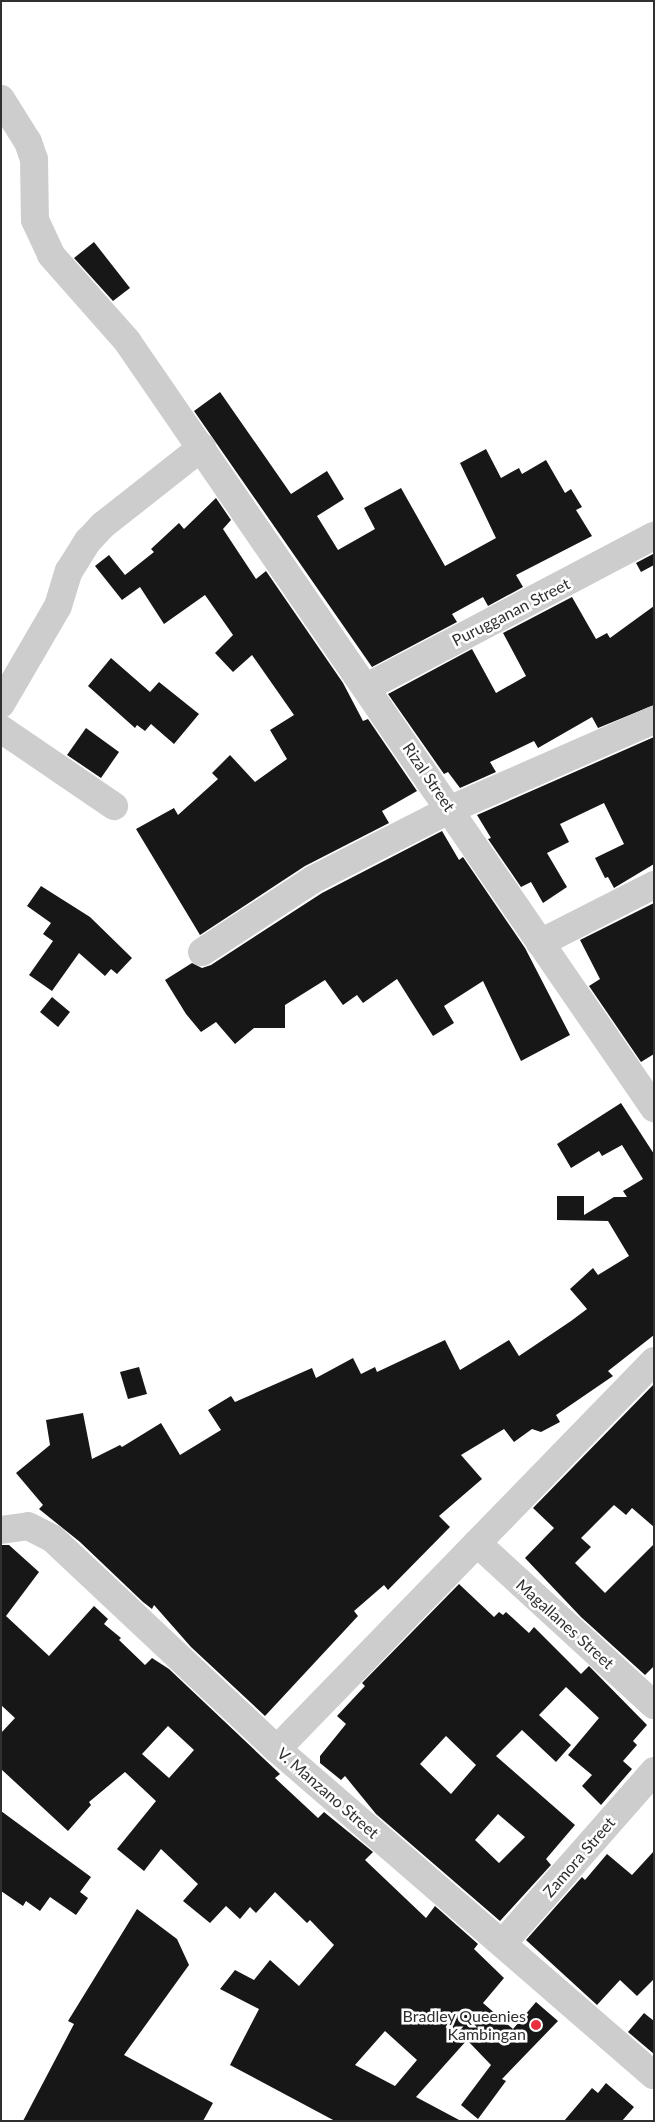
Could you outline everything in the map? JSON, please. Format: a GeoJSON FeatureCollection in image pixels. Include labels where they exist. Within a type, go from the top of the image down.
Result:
{"type":"FeatureCollection","features":[{"type":"Feature","properties":{"kind":"street","name":"Rizal Street"},"geometry":{"type":"LineString","coordinates":[[1,99],[28,142],[34,159],[35,220],[40,236],[51,256],[127,341],[367,686],[654,1108]]}},
{"type":"Feature","properties":{"kind":"street"},"geometry":{"type":"LineString","coordinates":[[1,704],[58,606],[70,571],[88,541],[103,525],[202,447]]}},
{"type":"Feature","properties":{"kind":"street","name":"Purugganan Street"},"geometry":{"type":"LineString","coordinates":[[367,686],[654,536]]}},
{"type":"Feature","properties":{"kind":"street"},"geometry":{"type":"LineString","coordinates":[[202,952],[314,880],[451,809],[654,720]]}},
{"type":"Feature","properties":{"kind":"street"},"geometry":{"type":"LineString","coordinates":[[1,728],[114,806]]}},
{"type":"Feature","properties":{"kind":"street"},"geometry":{"type":"LineString","coordinates":[[540,943],[654,885]]}},
{"type":"Feature","properties":{"kind":"street"},"geometry":{"type":"LineString","coordinates":[[277,1749],[654,1361]]}},
{"type":"Feature","properties":{"kind":"street","name":"V. Manzano Street"},"geometry":{"type":"LineString","coordinates":[[1,1530],[28,1526],[53,1539],[277,1749],[654,2075]]}},
{"type":"Feature","properties":{"kind":"street","name":"Magallanes Street"},"geometry":{"type":"LineString","coordinates":[[477,1544],[654,1705]]}},
{"type":"Feature","properties":{"kind":"street","name":"Zamora Street"},"geometry":{"type":"LineString","coordinates":[[503,1944],[654,1771]]}},
{"type":"Feature","properties":{"kind":"building"},"geometry":{"type":"Polygon","coordinates":[[[94,242],[130,288],[113,301],[74,258],[94,242]]]}},
{"type":"Feature","properties":{"kind":"building"},"geometry":{"type":"Polygon","coordinates":[[[220,392],[291,494],[327,471],[344,499],[317,516],[338,550],[375,529],[364,508],[401,488],[445,566],[496,538],[460,463],[486,449],[501,478],[519,468],[522,474],[546,460],[565,493],[571,489],[582,507],[576,510],[592,536],[516,575],[523,587],[488,606],[483,597],[452,614],[457,622],[372,667],[194,411],[220,392]]]}},
{"type":"Feature","properties":{"kind":"building"},"geometry":{"type":"Polygon","coordinates":[[[216,498],[231,520],[223,529],[256,579],[266,571],[343,683],[363,721],[368,719],[417,791],[382,811],[389,823],[305,866],[200,935],[136,829],[174,808],[178,815],[218,779],[212,773],[230,755],[255,782],[287,759],[270,730],[294,715],[252,655],[233,672],[215,653],[233,635],[205,595],[164,624],[140,587],[122,600],[95,566],[109,555],[125,575],[154,552],[151,549],[179,523],[184,529],[216,498]]]}},
{"type":"Feature","properties":{"kind":"building"},"geometry":{"type":"Polygon","coordinates":[[[653,554],[654,565],[641,572],[636,563],[653,554]]]}},
{"type":"Feature","properties":{"kind":"building"},"geometry":{"type":"Polygon","coordinates":[[[572,597],[596,639],[607,633],[610,638],[654,606],[654,705],[598,728],[592,717],[538,748],[534,741],[490,762],[496,772],[460,788],[448,772],[444,774],[388,694],[472,649],[496,693],[526,676],[503,633],[572,597]]]}},
{"type":"Feature","properties":{"kind":"building"},"geometry":{"type":"Polygon","coordinates":[[[111,658],[150,692],[159,682],[199,714],[174,744],[151,724],[145,731],[137,725],[135,728],[88,686],[111,658]]]}},
{"type":"Feature","properties":{"kind":"building"},"geometry":{"type":"Polygon","coordinates":[[[86,728],[119,752],[101,778],[67,755],[86,728]]]}},
{"type":"Feature","properties":{"kind":"building"},"geometry":{"type":"Polygon","coordinates":[[[654,737],[654,864],[614,888],[608,877],[605,878],[595,858],[624,844],[604,803],[560,824],[569,842],[547,853],[567,887],[543,903],[531,882],[521,887],[488,839],[491,838],[477,815],[654,737]]]}},
{"type":"Feature","properties":{"kind":"building"},"geometry":{"type":"Polygon","coordinates":[[[442,831],[459,860],[463,857],[525,948],[570,1035],[521,1061],[483,981],[444,1006],[454,1023],[433,1036],[397,979],[363,1003],[357,995],[343,1005],[325,980],[285,1005],[285,1028],[254,1028],[235,1044],[216,1022],[201,1032],[186,1014],[165,980],[192,963],[202,968],[211,965],[322,893],[442,831]]]}},
{"type":"Feature","properties":{"kind":"building"},"geometry":{"type":"Polygon","coordinates":[[[41,886],[90,917],[132,958],[117,974],[111,969],[105,976],[79,953],[52,991],[29,975],[53,941],[43,934],[51,923],[27,906],[41,886]]]}},
{"type":"Feature","properties":{"kind":"building"},"geometry":{"type":"Polygon","coordinates":[[[654,903],[654,1054],[641,1062],[589,986],[600,979],[580,940],[654,903]]]}},
{"type":"Feature","properties":{"kind":"building"},"geometry":{"type":"Polygon","coordinates":[[[52,997],[70,1012],[58,1027],[40,1012],[52,997]]]}},
{"type":"Feature","properties":{"kind":"building"},"geometry":{"type":"Polygon","coordinates":[[[621,1103],[654,1154],[654,1335],[608,1371],[613,1376],[556,1415],[560,1422],[541,1432],[532,1429],[514,1442],[504,1429],[461,1455],[482,1479],[439,1516],[450,1527],[388,1590],[384,1585],[354,1611],[358,1616],[265,1716],[191,1647],[154,1605],[152,1609],[143,1602],[80,1542],[39,1509],[43,1505],[16,1473],[50,1445],[46,1420],[83,1413],[92,1459],[120,1445],[122,1447],[161,1423],[180,1455],[221,1430],[208,1410],[231,1396],[235,1402],[312,1368],[316,1378],[353,1358],[361,1374],[375,1367],[377,1372],[445,1340],[460,1370],[509,1340],[519,1356],[571,1321],[587,1309],[570,1289],[593,1268],[598,1275],[629,1256],[608,1221],[557,1220],[557,1196],[584,1196],[584,1215],[614,1197],[627,1197],[623,1191],[643,1179],[622,1145],[602,1156],[599,1151],[571,1168],[557,1144],[621,1103]]]}},
{"type":"Feature","properties":{"kind":"building"},"geometry":{"type":"Polygon","coordinates":[[[139,1367],[147,1394],[128,1399],[120,1372],[139,1367]]]}},
{"type":"Feature","properties":{"kind":"building"},"geometry":{"type":"Polygon","coordinates":[[[654,1384],[654,1527],[632,1508],[626,1515],[614,1505],[581,1538],[591,1547],[575,1563],[605,1593],[654,1544],[654,1666],[645,1675],[581,1617],[525,1558],[554,1528],[533,1508],[654,1384]]]}},
{"type":"Feature","properties":{"kind":"building"},"geometry":{"type":"Polygon","coordinates":[[[1,1545],[9,1545],[39,1572],[6,1616],[49,1656],[94,1606],[108,1619],[104,1624],[121,1638],[119,1640],[145,1665],[152,1658],[169,1669],[280,1774],[275,1778],[318,1818],[324,1812],[373,1852],[365,1860],[426,1918],[435,1906],[478,1944],[474,1949],[504,1978],[483,2003],[513,2029],[536,2002],[558,2021],[502,2079],[506,2081],[478,2119],[461,2105],[491,2065],[467,2040],[416,2097],[461,2121],[335,2121],[230,2065],[259,2009],[220,1989],[235,1970],[254,1980],[270,1960],[299,1986],[334,1945],[310,1920],[307,1923],[275,1892],[256,1913],[250,1907],[240,1919],[226,1906],[210,1923],[183,1901],[198,1884],[161,1849],[144,1871],[117,1849],[156,1801],[125,1772],[89,1802],[91,1805],[68,1831],[1,1769],[1,1733],[15,1718],[1,1705],[1,1545]],[[168,1726],[142,1754],[169,1778],[194,1750],[168,1726]],[[385,2031],[355,2065],[395,2086],[417,2060],[385,2031]]]}},
{"type":"Feature","properties":{"kind":"building"},"geometry":{"type":"Polygon","coordinates":[[[459,1584],[494,1617],[499,1612],[503,1615],[506,1612],[529,1633],[534,1627],[581,1674],[589,1666],[647,1725],[633,1741],[637,1745],[623,1761],[632,1769],[601,1805],[582,1786],[592,1775],[568,1755],[599,1718],[566,1687],[539,1715],[571,1745],[556,1762],[522,1730],[496,1756],[575,1825],[546,1859],[551,1865],[500,1921],[376,1814],[345,1776],[341,1780],[320,1763],[320,1756],[346,1724],[337,1716],[365,1686],[362,1683],[459,1584]],[[446,1736],[420,1764],[451,1794],[476,1765],[446,1736]],[[498,1814],[475,1840],[499,1863],[525,1837],[498,1814]]]}},
{"type":"Feature","properties":{"kind":"building"},"geometry":{"type":"Polygon","coordinates":[[[1,1811],[91,1877],[80,1892],[88,1898],[76,1915],[50,1897],[40,1911],[26,1901],[23,1906],[1,1891],[1,1811]]]}},
{"type":"Feature","properties":{"kind":"building"},"geometry":{"type":"Polygon","coordinates":[[[654,1851],[654,1979],[637,1996],[620,1980],[597,2005],[526,1940],[582,1877],[585,1880],[607,1854],[632,1875],[654,1851]]]}},
{"type":"Feature","properties":{"kind":"building"},"geometry":{"type":"Polygon","coordinates":[[[137,1909],[177,1939],[189,1965],[124,2055],[213,2103],[203,2121],[23,2121],[74,2024],[68,2021],[137,1909]]]}},
{"type":"Feature","properties":{"kind":"building"},"geometry":{"type":"Polygon","coordinates":[[[644,2013],[654,2021],[654,2054],[628,2032],[644,2013]]]}},
{"type":"Feature","properties":{"kind":"building"},"geometry":{"type":"Polygon","coordinates":[[[606,2083],[634,2107],[622,2121],[564,2121],[592,2088],[598,2093],[606,2083]]]}},
{"type":"Feature","properties":{"kind":"place","name":"Bradley Queenies Kambingan"},"geometry":{"type":"Point","coordinates":[536,2025]}}]}
